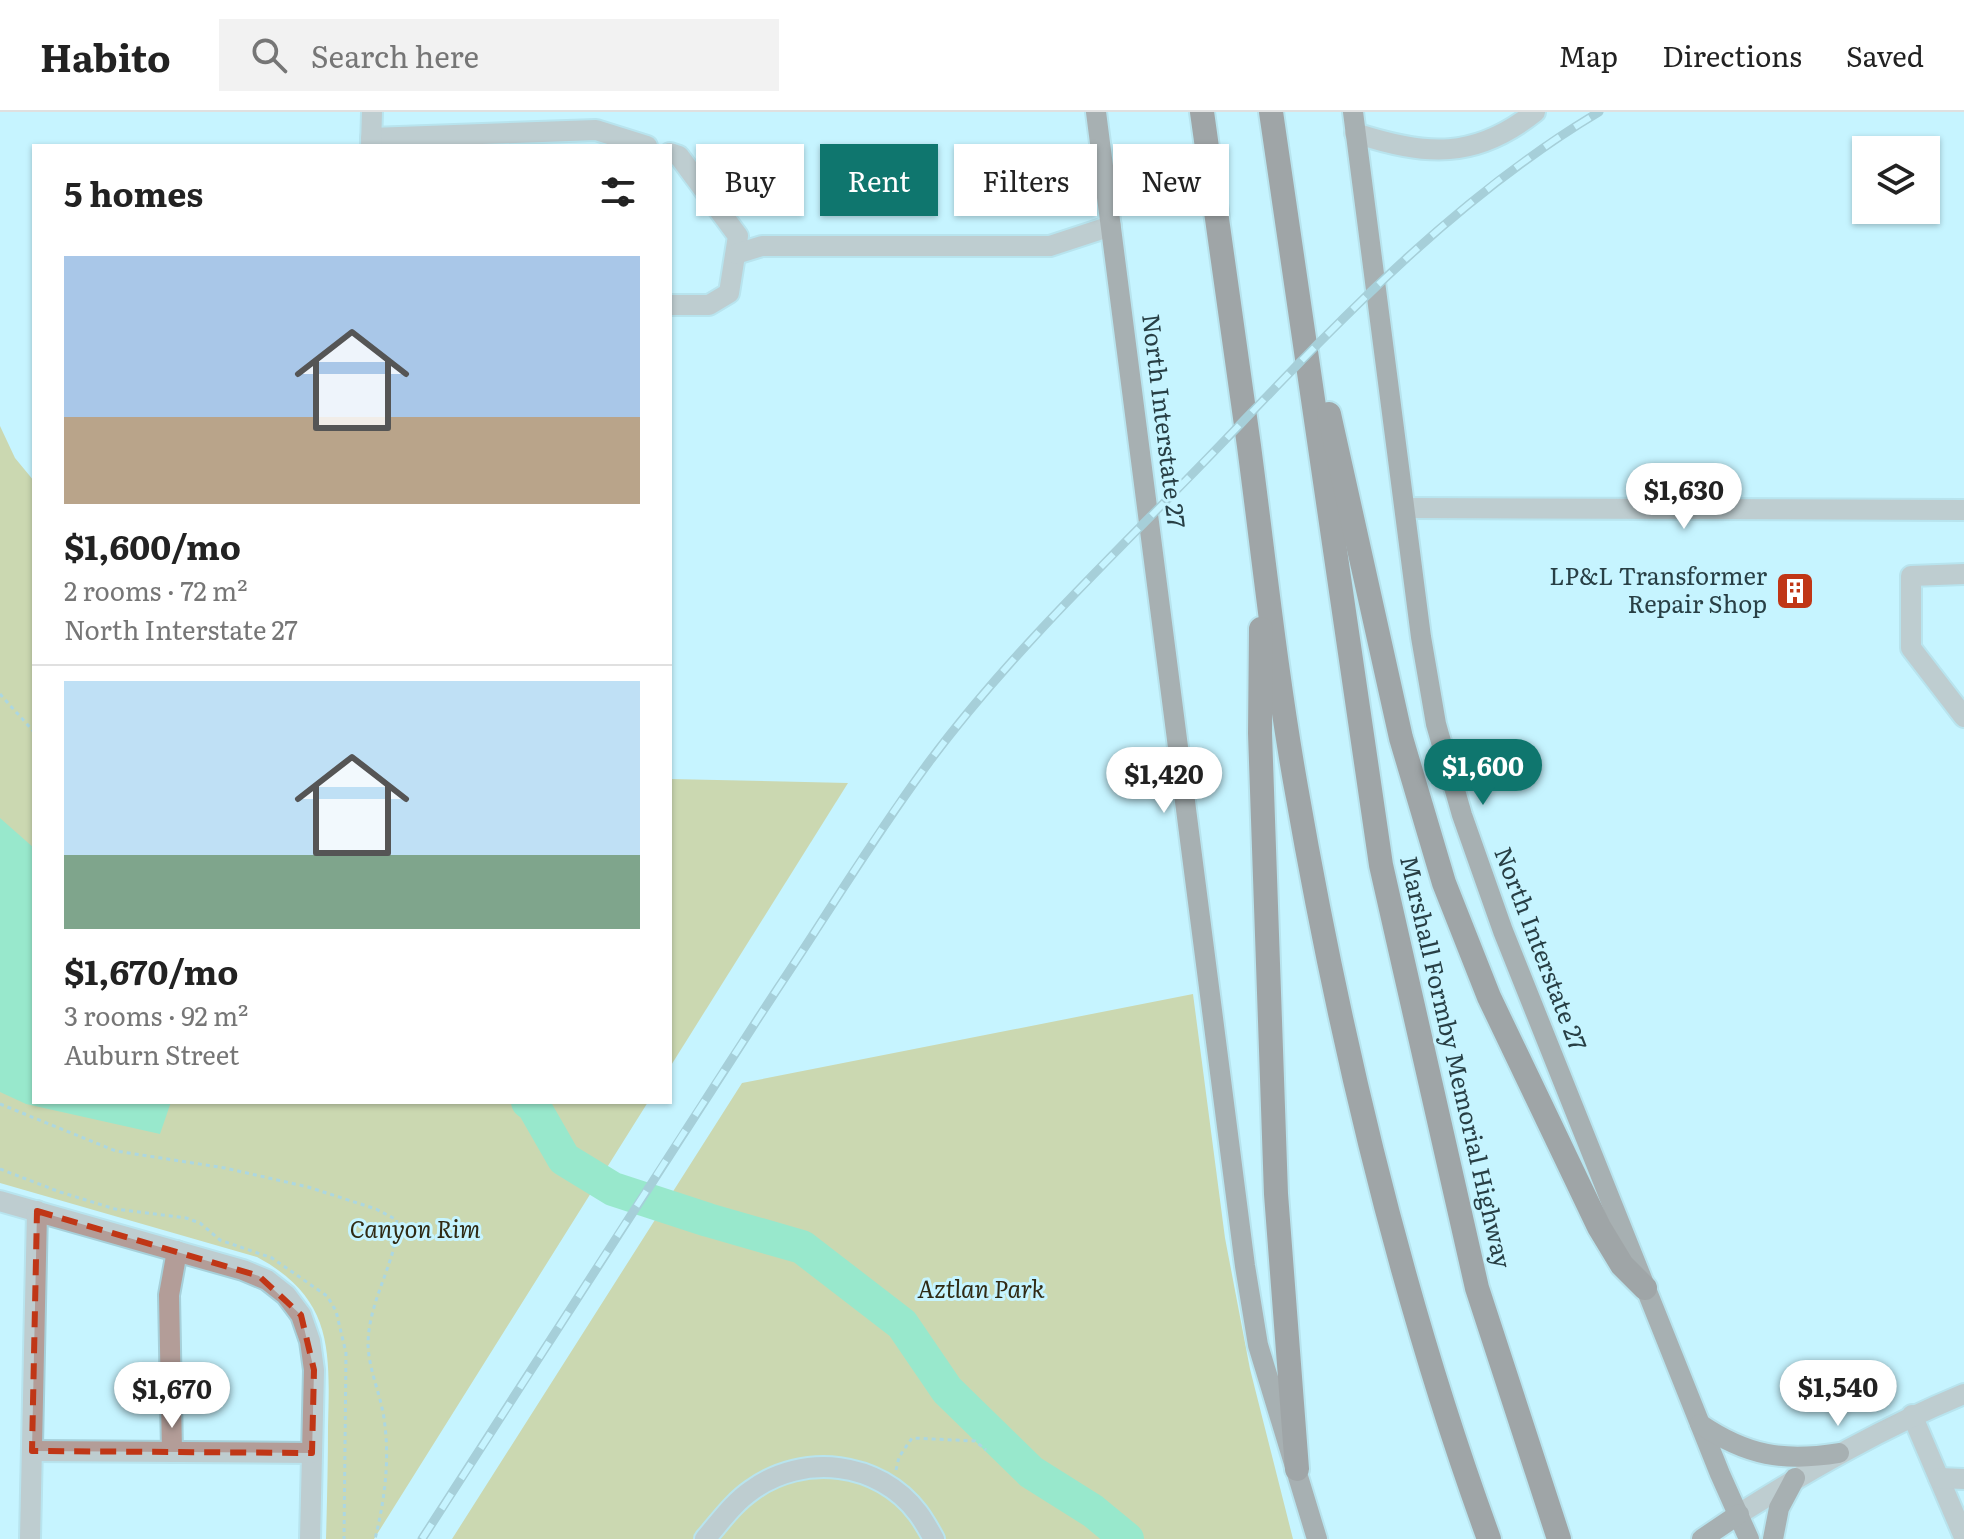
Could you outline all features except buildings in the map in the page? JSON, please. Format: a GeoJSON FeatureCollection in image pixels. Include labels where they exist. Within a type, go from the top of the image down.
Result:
{"type":"FeatureCollection","features":[{"type":"Feature","properties":{"kind":"highway"},"geometry":{"type":"LineString","coordinates":[[1202,112],[1295,785],[1344,1024],[1403,1264],[1452,1435],[1485,1528]]}},
{"type":"Feature","properties":{"kind":"highway","name":"Marshall Formby Memorial Highway"},"geometry":{"type":"LineString","coordinates":[[1271,112],[1381,865],[1477,1288],[1559,1539]]}},
{"type":"Feature","properties":{"kind":"highway"},"geometry":{"type":"LineString","coordinates":[[1282,187],[1401,738],[1444,883],[1489,997],[1599,1227],[1622,1265],[1645,1288]]}},
{"type":"Feature","properties":{"kind":"highway"},"geometry":{"type":"LineString","coordinates":[[1264,566],[1260,695],[1276,1194],[1297,1469]]}},
{"type":"Feature","properties":{"kind":"main road","name":"North Interstate 27"},"geometry":{"type":"LineString","coordinates":[[1096,112],[1245,1266],[1258,1345],[1317,1539]]}},
{"type":"Feature","properties":{"kind":"main road","name":"North Interstate 27"},"geometry":{"type":"LineString","coordinates":[[1353,112],[1421,637],[1436,724],[1462,815],[1503,931],[1749,1539]]}},
{"type":"Feature","properties":{"kind":"main road"},"geometry":{"type":"LineString","coordinates":[[1700,1424],[1716,1435],[1769,1455],[1804,1458],[1839,1453]]}},
{"type":"Feature","properties":{"kind":"main road"},"geometry":{"type":"LineString","coordinates":[[1773,1539],[1779,1508],[1795,1478]]}},
{"type":"Feature","properties":{"kind":"main road"},"geometry":{"type":"LineString","coordinates":[[1702,1539],[1739,1514]]}},
{"type":"Feature","properties":{"kind":"street"},"geometry":{"type":"LineString","coordinates":[[372,112],[371,142],[536,140],[596,130],[641,144]]}},
{"type":"Feature","properties":{"kind":"street"},"geometry":{"type":"LineString","coordinates":[[1355,133],[1417,149],[1452,149],[1501,137],[1535,112]]}},
{"type":"Feature","properties":{"kind":"street"},"geometry":{"type":"LineString","coordinates":[[672,154],[679,156],[738,236],[729,293],[709,305],[672,305]]}},
{"type":"Feature","properties":{"kind":"street"},"geometry":{"type":"LineString","coordinates":[[736,254],[762,246],[1050,246],[1111,226]]}},
{"type":"Feature","properties":{"kind":"street"},"geometry":{"type":"LineString","coordinates":[[1405,508],[1964,510]]}},
{"type":"Feature","properties":{"kind":"street"},"geometry":{"type":"LineString","coordinates":[[1964,574],[1911,576],[1911,648],[1964,717]]}},
{"type":"Feature","properties":{"kind":"street"},"geometry":{"type":"LineString","coordinates":[[0,1201],[259,1276],[286,1295],[301,1315],[310,1341],[314,1370],[310,1539]]}},
{"type":"Feature","properties":{"kind":"street"},"geometry":{"type":"LineString","coordinates":[[30,1539],[37,1211]]}},
{"type":"Feature","properties":{"kind":"street"},"geometry":{"type":"LineString","coordinates":[[172,1452],[169,1295],[177,1251]]}},
{"type":"Feature","properties":{"kind":"street"},"geometry":{"type":"LineString","coordinates":[[1739,1514],[1839,1453],[1912,1415],[1964,1394]]}},
{"type":"Feature","properties":{"kind":"street"},"geometry":{"type":"LineString","coordinates":[[1912,1415],[1964,1537]]}},
{"type":"Feature","properties":{"kind":"street"},"geometry":{"type":"LineString","coordinates":[[32,1451],[312,1453]]}},
{"type":"Feature","properties":{"kind":"street"},"geometry":{"type":"LineString","coordinates":[[705,1539],[751,1490],[794,1470],[822,1466],[845,1468],[874,1478],[917,1511],[934,1539]]}},
{"type":"Feature","properties":{"kind":"street"},"geometry":{"type":"LineString","coordinates":[[1939,1478],[1964,1479]]}},
{"type":"Feature","properties":{"kind":"path"},"geometry":{"type":"LineString","coordinates":[[0,694],[32,730]]}},
{"type":"Feature","properties":{"kind":"path"},"geometry":{"type":"LineString","coordinates":[[0,1104],[116,1151],[225,1168],[308,1187],[376,1209],[397,1220],[393,1249],[373,1308],[368,1345],[384,1416],[387,1460],[385,1499],[375,1539]]}},
{"type":"Feature","properties":{"kind":"path"},"geometry":{"type":"LineString","coordinates":[[0,1169],[115,1209],[186,1218],[200,1223],[220,1240],[272,1258],[327,1296],[336,1311],[346,1353],[344,1539]]}},
{"type":"Feature","properties":{"kind":"path"},"geometry":{"type":"LineString","coordinates":[[892,1490],[899,1457],[912,1438],[975,1441],[986,1450]]}},
{"type":"Feature","properties":{"kind":"highlighted area"},"geometry":{"type":"Polygon","coordinates":[[[37,1211],[259,1276],[301,1315],[314,1370],[312,1453],[32,1451],[37,1211]]]}},
{"type":"Feature","properties":{"kind":"green space","name":"Canyon Rim"},"geometry":{"type":"Polygon","coordinates":[[[0,426],[15,458],[32,479],[32,1104],[647,1104],[374,1539],[326,1539],[329,1399],[326,1350],[322,1328],[300,1290],[282,1273],[257,1257],[0,1183],[0,426]]]}},
{"type":"Feature","properties":{"kind":"green space"},"geometry":{"type":"Polygon","coordinates":[[[672,779],[848,783],[672,1064],[672,779]]]}},
{"type":"Feature","properties":{"kind":"green space","name":"Aztlan Park"},"geometry":{"type":"Polygon","coordinates":[[[1193,994],[1225,1238],[1250,1369],[1293,1539],[452,1539],[742,1083],[1193,994]]]}},
{"type":"Feature","properties":{"kind":"shaded area"},"geometry":{"type":"Polygon","coordinates":[[[0,818],[32,846],[32,1104],[170,1104],[160,1134],[26,1104],[0,1092],[0,818]]]}},
{"type":"Feature","properties":{"kind":"waterway"},"geometry":{"type":"LineString","coordinates":[[531,1104],[564,1159],[613,1189],[802,1247],[902,1324],[947,1390],[1031,1472],[1093,1511],[1127,1539]]}},
{"type":"Feature","properties":{"kind":"railway"},"geometry":{"type":"LineString","coordinates":[[422,1539],[871,846],[929,762],[998,676],[1313,349],[1402,262],[1496,182],[1599,112]]}},
{"type":"Feature","properties":{"kind":"place","name":"LP&L Transformer Repair Shop"},"geometry":{"type":"Point","coordinates":[1795,591]}}]}
